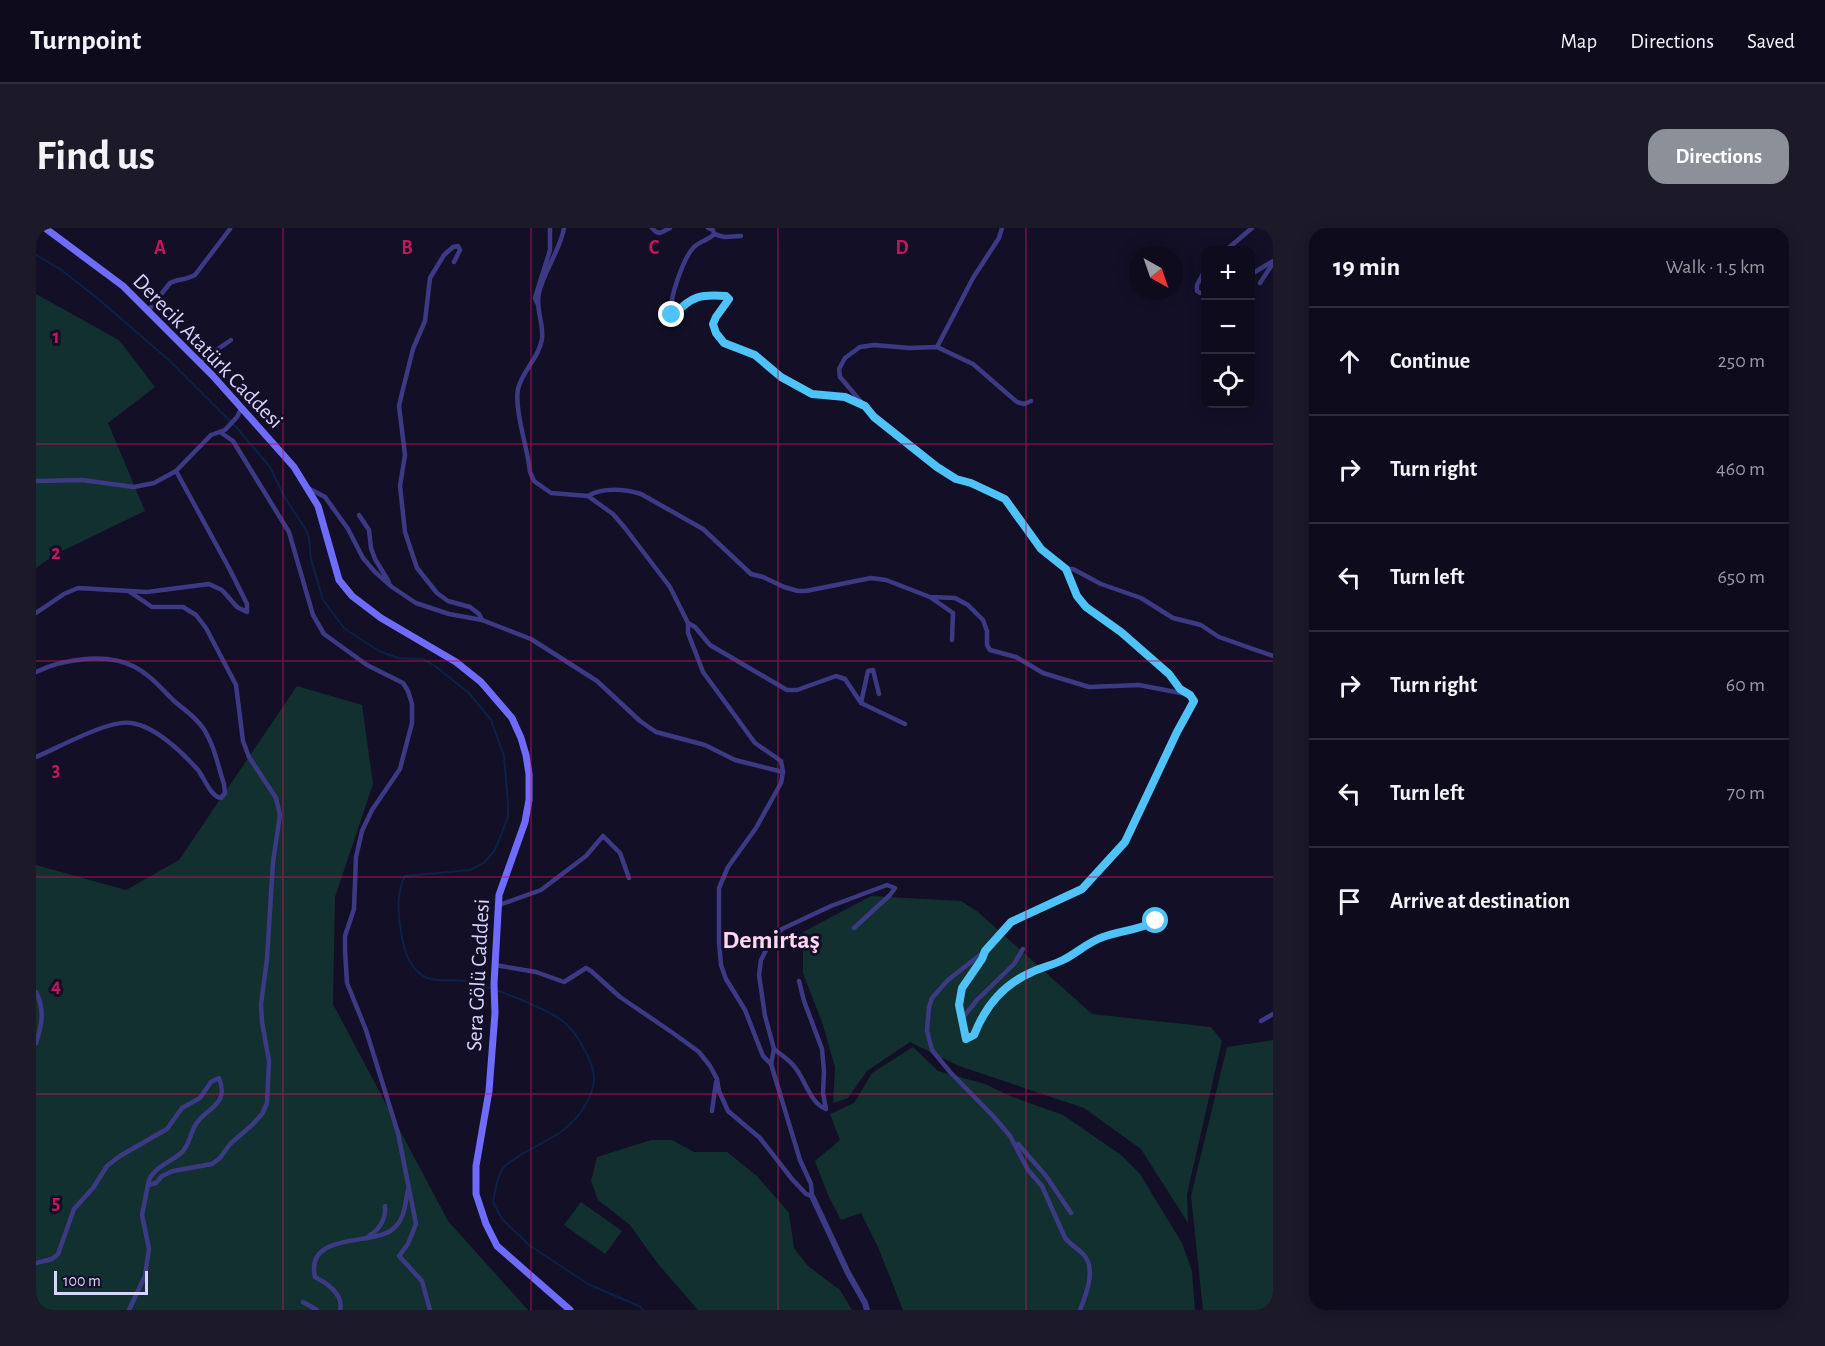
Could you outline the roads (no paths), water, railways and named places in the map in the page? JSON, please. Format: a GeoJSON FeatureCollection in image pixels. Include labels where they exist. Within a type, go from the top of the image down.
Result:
{"type":"FeatureCollection","features":[{"type":"Feature","properties":{"kind":"main road","name":"Derecik Atatürk Caddesi"},"geometry":{"type":"LineString","coordinates":[[45,228],[123,286],[199,362],[294,467],[307,487]]}},
{"type":"Feature","properties":{"kind":"main road","name":"Sera Gölü Caddesi"},"geometry":{"type":"LineString","coordinates":[[307,487],[318,506],[339,580],[352,596],[381,618],[456,662],[481,682],[512,718],[521,738],[529,774],[529,800],[525,822],[499,895],[494,984],[495,1013],[489,1091],[476,1166],[476,1194],[486,1224],[497,1246],[570,1310]]}},
{"type":"Feature","properties":{"kind":"street"},"geometry":{"type":"LineString","coordinates":[[550,228],[550,250],[535,298],[542,327],[540,347],[518,390],[518,407],[530,472],[534,481],[551,494],[588,496],[613,514],[670,587],[688,623],[688,633],[703,672],[755,743],[781,760],[783,772],[781,783],[756,828],[728,867],[719,888],[721,965],[726,979],[745,1010],[763,1056],[771,1064]]}},
{"type":"Feature","properties":{"kind":"street"},"geometry":{"type":"LineString","coordinates":[[538,305],[539,292],[564,228]]}},
{"type":"Feature","properties":{"kind":"street"},"geometry":{"type":"LineString","coordinates":[[652,228],[660,233],[670,228]]}},
{"type":"Feature","properties":{"kind":"street"},"geometry":{"type":"LineString","coordinates":[[708,228],[714,230],[714,234]]}},
{"type":"Feature","properties":{"kind":"street"},"geometry":{"type":"LineString","coordinates":[[937,347],[973,278],[999,238],[1002,228]]}},
{"type":"Feature","properties":{"kind":"street"},"geometry":{"type":"LineString","coordinates":[[1231,246],[1252,228]]}},
{"type":"Feature","properties":{"kind":"street"},"geometry":{"type":"LineString","coordinates":[[148,311],[170,284],[195,275],[230,229]]}},
{"type":"Feature","properties":{"kind":"street"},"geometry":{"type":"LineString","coordinates":[[741,236],[724,237],[714,234],[695,246],[687,256],[672,297],[670,312],[672,315],[693,298],[726,296],[729,299],[728,302],[713,324],[716,333],[724,343],[755,355],[781,377],[812,394],[845,397],[865,406]]}},
{"type":"Feature","properties":{"kind":"street"},"geometry":{"type":"LineString","coordinates":[[454,262],[460,250],[458,246],[453,247],[444,255],[430,278],[425,321],[413,349],[405,379],[399,406],[405,455],[400,486],[405,532],[417,567],[436,593],[448,601],[470,608],[479,614],[482,620]]}},
{"type":"Feature","properties":{"kind":"street"},"geometry":{"type":"LineString","coordinates":[[1255,273],[1273,262]]}},
{"type":"Feature","properties":{"kind":"street"},"geometry":{"type":"LineString","coordinates":[[1260,283],[1273,262]]}},
{"type":"Feature","properties":{"kind":"street"},"geometry":{"type":"LineString","coordinates":[[1201,277],[1197,291],[1201,293]]}},
{"type":"Feature","properties":{"kind":"street"},"geometry":{"type":"LineString","coordinates":[[199,362],[231,340]]}},
{"type":"Feature","properties":{"kind":"street"},"geometry":{"type":"LineString","coordinates":[[1031,401],[1024,404],[1017,402],[973,364],[937,347],[910,348],[874,345],[860,347],[845,358],[839,369],[840,377],[874,417],[937,467],[956,479],[971,483],[1005,499],[1041,549],[1066,569],[1077,596],[1086,607],[1121,632],[1169,674],[1180,689],[1190,695],[1194,701],[1125,842],[1082,889],[1011,922],[985,951],[948,980],[932,998],[929,1007],[927,1031],[932,1050],[1041,1169],[1071,1213]]}},
{"type":"Feature","properties":{"kind":"street"},"geometry":{"type":"LineString","coordinates":[[36,481],[82,480],[134,487],[154,483],[176,471],[205,440],[222,431],[237,417],[241,409]]}},
{"type":"Feature","properties":{"kind":"street"},"geometry":{"type":"LineString","coordinates":[[222,431],[232,441],[289,532],[313,615],[324,634],[367,665],[403,684],[412,704],[412,723],[400,769],[372,810],[362,831],[356,857],[354,909],[345,936],[345,950],[347,983],[381,1073],[398,1133],[416,1224],[408,1244],[399,1256],[422,1281],[430,1310]]}},
{"type":"Feature","properties":{"kind":"street"},"geometry":{"type":"LineString","coordinates":[[36,613],[64,594],[78,588],[130,592],[167,591],[209,584],[222,590],[237,607],[248,612],[247,604],[229,568],[176,471]]}},
{"type":"Feature","properties":{"kind":"street"},"geometry":{"type":"LineString","coordinates":[[307,487],[325,497],[348,529],[363,558],[392,587],[416,603],[448,614],[482,620],[531,639],[597,681],[640,721],[656,732],[705,745],[735,760],[783,772]]}},
{"type":"Feature","properties":{"kind":"street"},"geometry":{"type":"LineString","coordinates":[[588,496],[596,491],[630,490],[641,494],[704,529],[751,574],[798,591],[871,578],[886,580],[930,597],[953,613],[952,640]]}},
{"type":"Feature","properties":{"kind":"street"},"geometry":{"type":"LineString","coordinates":[[359,515],[369,530],[370,548],[375,559],[392,587]]}},
{"type":"Feature","properties":{"kind":"street"},"geometry":{"type":"LineString","coordinates":[[1066,569],[1073,569],[1101,584],[1141,598],[1173,618],[1201,625],[1219,637],[1273,657]]}},
{"type":"Feature","properties":{"kind":"street"},"geometry":{"type":"LineString","coordinates":[[130,592],[152,607],[183,608],[196,615],[206,628],[236,685],[243,741],[249,757],[276,798],[280,815],[273,862],[267,958],[261,1004],[269,1061],[267,1102],[262,1114],[212,1164],[173,1171],[162,1176],[156,1183],[148,1185]]}},
{"type":"Feature","properties":{"kind":"street"},"geometry":{"type":"LineString","coordinates":[[930,597],[955,598],[969,605],[983,620],[990,650],[1016,657],[1043,674],[1089,687],[1139,686],[1190,695]]}},
{"type":"Feature","properties":{"kind":"street"},"geometry":{"type":"LineString","coordinates":[[688,623],[695,627],[710,645],[787,690],[796,690],[836,676],[845,679],[861,703],[905,724]]}},
{"type":"Feature","properties":{"kind":"street"},"geometry":{"type":"LineString","coordinates":[[36,672],[48,666],[82,659],[110,660],[134,666],[196,718],[204,729],[224,784],[225,793],[221,798],[214,796],[200,772],[186,756],[152,732],[131,723],[110,725],[36,757]]}},
{"type":"Feature","properties":{"kind":"street"},"geometry":{"type":"LineString","coordinates":[[861,703],[868,670],[873,670],[879,694]]}},
{"type":"Feature","properties":{"kind":"street"},"geometry":{"type":"LineString","coordinates":[[499,905],[541,890],[586,856],[603,836],[620,853],[629,878]]}},
{"type":"Feature","properties":{"kind":"street"},"geometry":{"type":"LineString","coordinates":[[854,928],[895,888],[886,885],[831,906],[782,929],[772,938],[761,960],[759,975],[765,1016],[774,1049],[771,1064],[800,1160],[811,1184],[812,1196],[867,1310]]}},
{"type":"Feature","properties":{"kind":"street"},"geometry":{"type":"LineString","coordinates":[[985,951],[962,988],[959,1005],[966,1039],[974,1035],[980,1018],[996,997],[1016,981],[1065,959],[1096,939],[1156,921]]}},
{"type":"Feature","properties":{"kind":"street"},"geometry":{"type":"LineString","coordinates":[[961,1020],[983,994],[1014,964],[1023,949]]}},
{"type":"Feature","properties":{"kind":"street"},"geometry":{"type":"LineString","coordinates":[[495,965],[536,972],[564,982],[586,968],[620,997],[699,1052],[717,1079],[719,1091],[728,1111],[760,1138],[792,1179],[806,1194],[812,1196]]}},
{"type":"Feature","properties":{"kind":"street"},"geometry":{"type":"LineString","coordinates":[[774,1049],[794,1066],[813,1098],[826,1109],[823,1093],[822,1049],[799,981]]}},
{"type":"Feature","properties":{"kind":"street"},"geometry":{"type":"LineString","coordinates":[[36,992],[41,1002],[42,1022],[36,1043]]}},
{"type":"Feature","properties":{"kind":"street"},"geometry":{"type":"LineString","coordinates":[[1261,1021],[1273,1014]]}},
{"type":"Feature","properties":{"kind":"street"},"geometry":{"type":"LineString","coordinates":[[36,1263],[52,1259],[58,1254],[74,1209],[93,1188],[107,1166],[167,1129],[182,1108],[200,1098],[211,1082],[219,1078],[222,1084],[216,1106],[205,1113],[195,1124],[187,1147],[151,1176],[142,1215],[149,1249],[145,1276],[129,1310]]}},
{"type":"Feature","properties":{"kind":"street"},"geometry":{"type":"LineString","coordinates":[[712,1111],[717,1079]]}},
{"type":"Feature","properties":{"kind":"street"},"geometry":{"type":"LineString","coordinates":[[1010,1136],[1028,1170],[1042,1186],[1065,1238],[1083,1254],[1088,1262],[1090,1270],[1080,1310]]}},
{"type":"Feature","properties":{"kind":"street"},"geometry":{"type":"LineString","coordinates":[[340,1310],[337,1293],[315,1277],[313,1269],[315,1261],[321,1253],[332,1246],[347,1240],[378,1236],[393,1229],[403,1217],[408,1187]]}},
{"type":"Feature","properties":{"kind":"street"},"geometry":{"type":"LineString","coordinates":[[369,1236],[383,1223],[386,1214],[385,1206]]}},
{"type":"Feature","properties":{"kind":"street"},"geometry":{"type":"LineString","coordinates":[[303,1302],[317,1310]]}},
{"type":"Feature","properties":{"kind":"waterway"},"geometry":{"type":"LineString","coordinates":[[36,255],[60,269],[96,297],[170,361],[237,428],[270,467],[284,496],[306,530],[311,559],[323,600],[345,629],[379,651],[398,658],[423,659],[435,666],[469,693],[491,720],[504,756],[508,803],[508,817],[495,850],[484,863],[470,870],[405,876],[399,900],[403,943],[410,961],[422,975],[434,980],[459,980],[474,983],[517,998],[558,1018],[570,1028],[579,1041],[588,1057],[594,1078],[588,1101],[579,1115],[562,1131],[504,1167],[498,1179],[493,1202],[502,1219],[529,1245],[588,1284],[639,1306],[643,1310]]}},
{"type":"Feature","properties":{"kind":"district","name":"Demirtaş"},"geometry":{"type":"Point","coordinates":[771,940]}}]}
